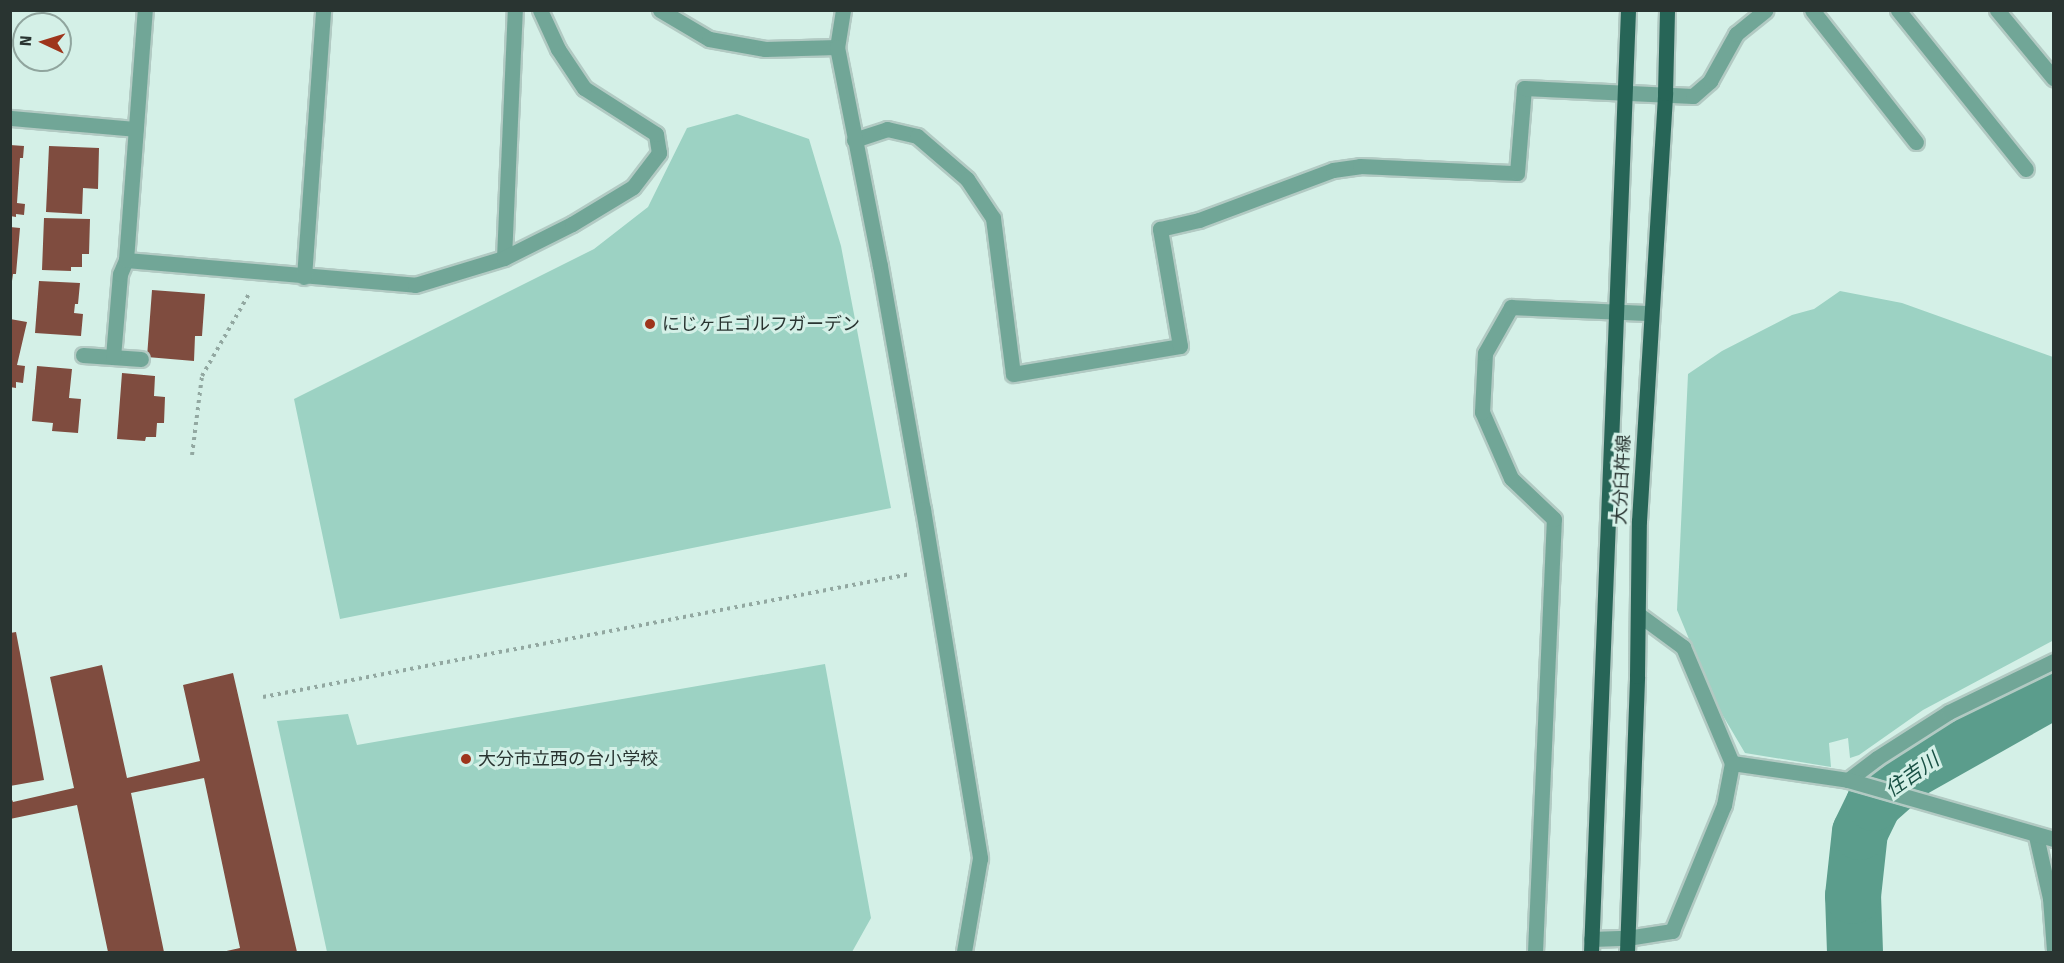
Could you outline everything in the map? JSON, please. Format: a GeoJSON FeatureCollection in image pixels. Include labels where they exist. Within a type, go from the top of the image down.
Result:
{"type":"FeatureCollection","features":[{"type":"Feature","properties":{"kind":"main road","name":"大分臼杵線"},"geometry":{"type":"LineString","coordinates":[[1591,946],[1628,10]]}},
{"type":"Feature","properties":{"kind":"main road","name":"大分臼杵線"},"geometry":{"type":"LineString","coordinates":[[1627,945],[1639,521],[1665,93],[1667,10]]}},
{"type":"Feature","properties":{"kind":"street"},"geometry":{"type":"LineString","coordinates":[[113,357],[120,274],[126,260],[145,10]]}},
{"type":"Feature","properties":{"kind":"street"},"geometry":{"type":"LineString","coordinates":[[304,277],[323,10]]}},
{"type":"Feature","properties":{"kind":"street"},"geometry":{"type":"LineString","coordinates":[[504,258],[515,10]]}},
{"type":"Feature","properties":{"kind":"street"},"geometry":{"type":"LineString","coordinates":[[126,260],[415,285],[504,258],[572,224],[633,187],[659,153],[656,134],[584,88],[558,49],[540,10]]}},
{"type":"Feature","properties":{"kind":"street"},"geometry":{"type":"LineString","coordinates":[[660,10],[709,39],[765,49],[837,47]]}},
{"type":"Feature","properties":{"kind":"street"},"geometry":{"type":"LineString","coordinates":[[843,10],[837,47],[880,266],[980,858],[964,952]]}},
{"type":"Feature","properties":{"kind":"street"},"geometry":{"type":"LineString","coordinates":[[854,140],[887,129],[917,136],[967,179],[993,218],[1013,374],[1180,346],[1160,229],[1199,220],[1333,170],[1360,166],[1517,173],[1524,88],[1693,96],[1710,81],[1736,34],[1766,10]]}},
{"type":"Feature","properties":{"kind":"street"},"geometry":{"type":"LineString","coordinates":[[1812,10],[1916,142]]}},
{"type":"Feature","properties":{"kind":"street"},"geometry":{"type":"LineString","coordinates":[[1898,10],[2026,169]]}},
{"type":"Feature","properties":{"kind":"street"},"geometry":{"type":"LineString","coordinates":[[1997,10],[2054,79]]}},
{"type":"Feature","properties":{"kind":"street"},"geometry":{"type":"LineString","coordinates":[[10,118],[136,129]]}},
{"type":"Feature","properties":{"kind":"street"},"geometry":{"type":"LineString","coordinates":[[1535,952],[1554,519],[1510,478],[1482,412],[1485,353],[1511,307],[1651,313]]}},
{"type":"Feature","properties":{"kind":"street"},"geometry":{"type":"LineString","coordinates":[[82,355],[141,358]]}},
{"type":"Feature","properties":{"kind":"street"},"geometry":{"type":"LineString","coordinates":[[1591,946],[1627,945],[1672,931],[1724,805],[1732,762],[1683,648],[1638,614]]}},
{"type":"Feature","properties":{"kind":"street"},"geometry":{"type":"LineString","coordinates":[[1848,780],[1950,712],[2054,660]]}},
{"type":"Feature","properties":{"kind":"street"},"geometry":{"type":"LineString","coordinates":[[1732,762],[1848,780],[2036,836],[2054,839]]}},
{"type":"Feature","properties":{"kind":"street"},"geometry":{"type":"LineString","coordinates":[[2036,836],[2050,898],[2054,950]]}},
{"type":"Feature","properties":{"kind":"path"},"geometry":{"type":"LineString","coordinates":[[192,455],[202,376],[261,273]]}},
{"type":"Feature","properties":{"kind":"path"},"geometry":{"type":"LineString","coordinates":[[263,697],[932,570]]}},
{"type":"Feature","properties":{"kind":"green space","name":"にじヶ丘ゴルフガーデン"},"geometry":{"type":"Polygon","coordinates":[[[737,114],[809,139],[841,246],[891,508],[340,619],[294,399],[594,249],[648,207],[687,128],[737,114]]]}},
{"type":"Feature","properties":{"kind":"green space"},"geometry":{"type":"Polygon","coordinates":[[[1840,291],[1902,303],[2053,357],[2054,640],[1923,710],[1859,755],[1850,758],[1848,738],[1829,743],[1831,767],[1745,753],[1716,704],[1677,610],[1688,374],[1722,351],[1792,315],[1814,309],[1840,291]]]}},
{"type":"Feature","properties":{"kind":"green space"},"geometry":{"type":"Polygon","coordinates":[[[825,664],[871,918],[852,952],[327,952],[277,721],[348,714],[357,745],[825,664]]]}},
{"type":"Feature","properties":{"kind":"building"},"geometry":{"type":"Polygon","coordinates":[[[10,145],[24,146],[23,158],[20,158],[17,203],[25,204],[24,215],[16,214],[16,217],[10,216],[10,145]]]}},
{"type":"Feature","properties":{"kind":"building"},"geometry":{"type":"Polygon","coordinates":[[[49,146],[99,148],[98,189],[83,188],[82,214],[46,212],[49,146]]]}},
{"type":"Feature","properties":{"kind":"building"},"geometry":{"type":"Polygon","coordinates":[[[44,218],[90,219],[89,254],[82,254],[82,267],[71,267],[71,271],[42,270],[44,218]]]}},
{"type":"Feature","properties":{"kind":"building"},"geometry":{"type":"Polygon","coordinates":[[[10,227],[20,228],[16,274],[13,274],[12,281],[10,227]]]}},
{"type":"Feature","properties":{"kind":"building"},"geometry":{"type":"Polygon","coordinates":[[[39,281],[80,283],[78,304],[75,304],[74,313],[83,314],[81,336],[35,333],[39,281]]]}},
{"type":"Feature","properties":{"kind":"building"},"geometry":{"type":"Polygon","coordinates":[[[152,290],[205,294],[202,336],[195,336],[194,361],[147,357],[152,290]]]}},
{"type":"Feature","properties":{"kind":"building"},"geometry":{"type":"Polygon","coordinates":[[[10,319],[27,322],[17,365],[25,366],[23,383],[16,382],[16,388],[10,387],[10,319]]]}},
{"type":"Feature","properties":{"kind":"building"},"geometry":{"type":"Polygon","coordinates":[[[37,366],[72,369],[69,398],[81,399],[78,433],[52,431],[53,423],[32,421],[37,366]]]}},
{"type":"Feature","properties":{"kind":"building"},"geometry":{"type":"Polygon","coordinates":[[[122,373],[155,376],[154,396],[165,397],[164,423],[157,423],[156,437],[146,437],[145,441],[117,439],[122,373]]]}},
{"type":"Feature","properties":{"kind":"building"},"geometry":{"type":"Polygon","coordinates":[[[16,632],[44,780],[10,786],[10,633],[16,632]]]}},
{"type":"Feature","properties":{"kind":"building"},"geometry":{"type":"Polygon","coordinates":[[[102,665],[127,778],[200,761],[183,685],[233,673],[297,952],[222,952],[240,948],[204,778],[131,793],[164,952],[108,952],[77,805],[10,819],[10,795],[13,802],[74,788],[50,677],[102,665]]]}},
{"type":"Feature","properties":{"kind":"waterway","name":"住吉川"},"geometry":{"type":"LineString","coordinates":[[1855,952],[1853,896],[1860,832],[1874,803],[1909,772],[2054,690]]}},
{"type":"Feature","properties":{"kind":"place","name":"にじヶ丘ゴルフガーデン"},"geometry":{"type":"Point","coordinates":[650,324]}},
{"type":"Feature","properties":{"kind":"place","name":"大分市立西の台小学校"},"geometry":{"type":"Point","coordinates":[466,759]}}]}
